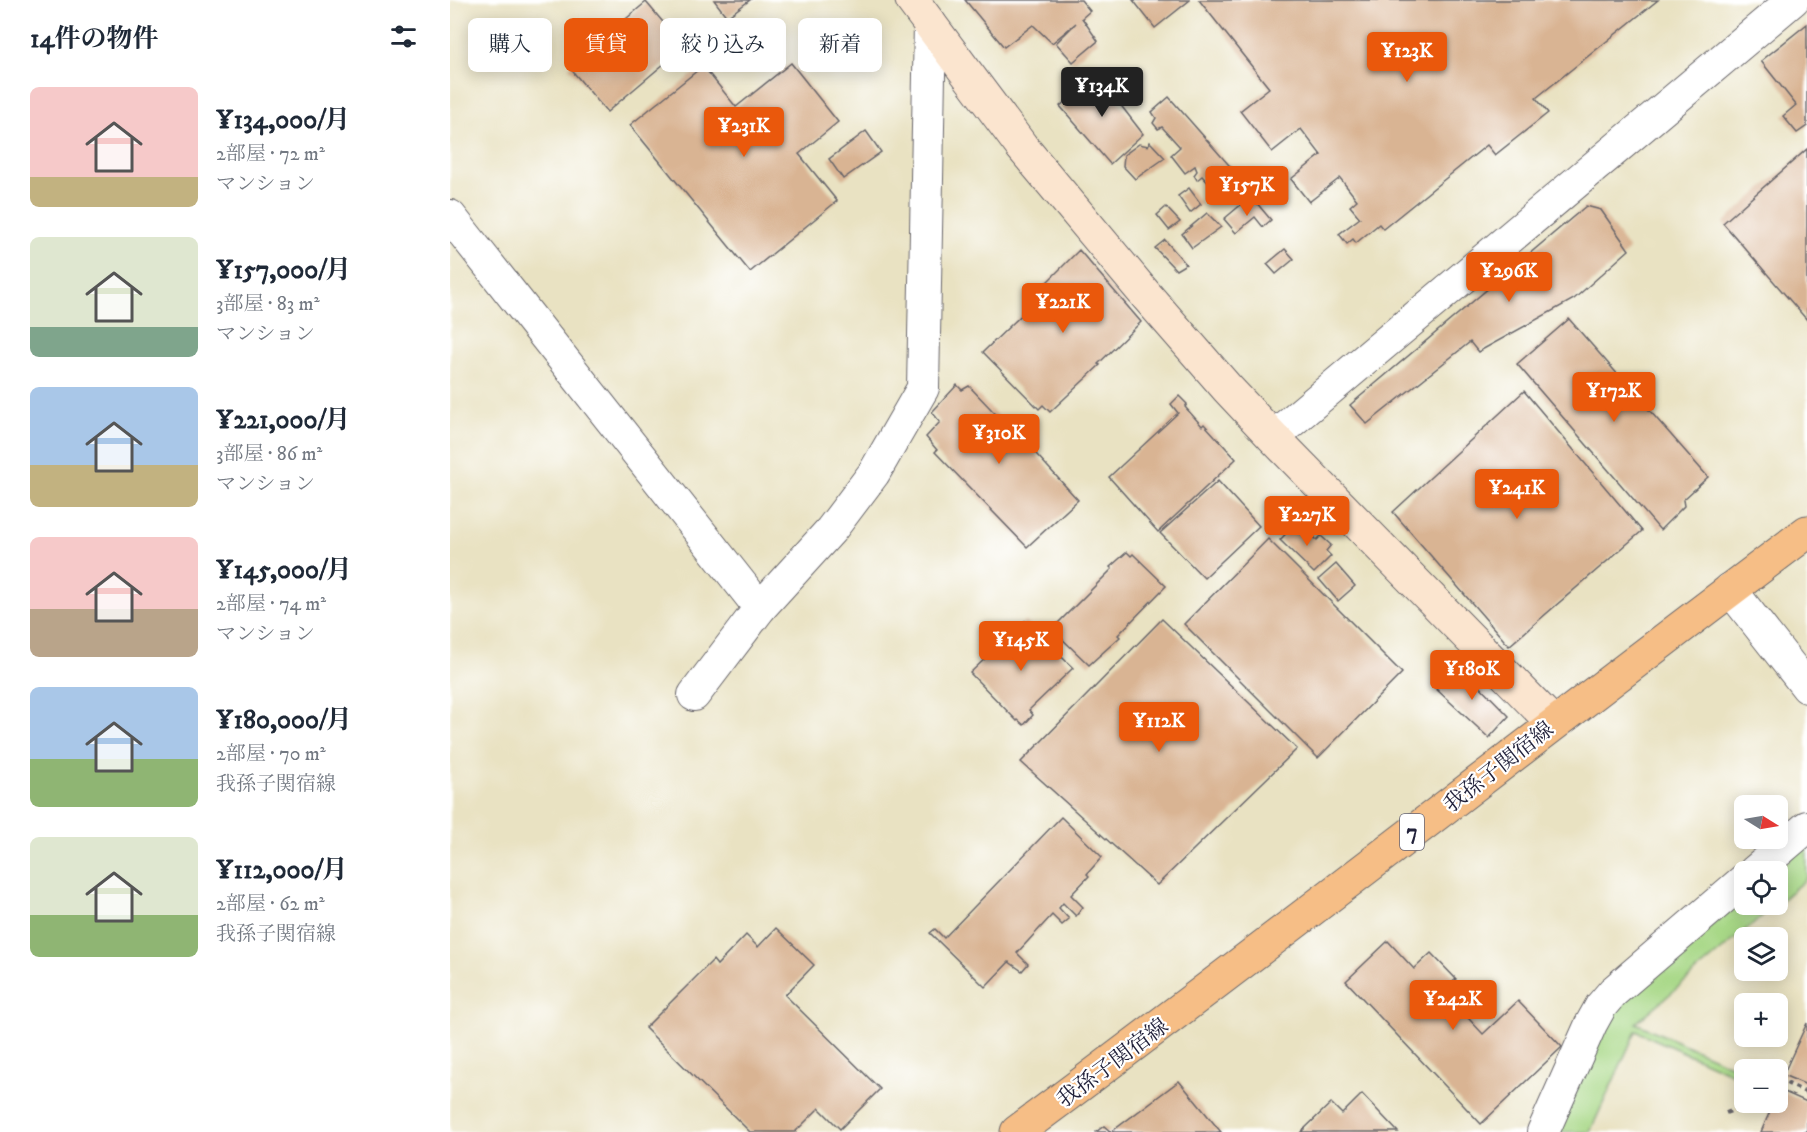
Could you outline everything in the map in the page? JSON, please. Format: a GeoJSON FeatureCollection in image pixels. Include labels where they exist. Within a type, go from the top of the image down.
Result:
{"type":"FeatureCollection","features":[{"type":"Feature","properties":{"kind":"main road","name":"我孫子関宿線"},"geometry":{"type":"LineString","coordinates":[[1017,1132],[1178,1012],[1553,723],[1807,532]]}},
{"type":"Feature","properties":{"kind":"street"},"geometry":{"type":"LineString","coordinates":[[1273,437],[1793,0]]}},
{"type":"Feature","properties":{"kind":"street"},"geometry":{"type":"LineString","coordinates":[[921,11],[1022,147],[1144,294],[1273,437],[1553,723]]}},
{"type":"Feature","properties":{"kind":"street"},"geometry":{"type":"LineString","coordinates":[[693,696],[760,608],[831,530],[874,473],[923,388],[921,11]]}},
{"type":"Feature","properties":{"kind":"street"},"geometry":{"type":"LineString","coordinates":[[450,216],[760,608]]}},
{"type":"Feature","properties":{"kind":"street"},"geometry":{"type":"LineString","coordinates":[[1730,590],[1807,687]]}},
{"type":"Feature","properties":{"kind":"street"},"geometry":{"type":"LineString","coordinates":[[1767,861],[1807,826]]}},
{"type":"Feature","properties":{"kind":"street"},"geometry":{"type":"LineString","coordinates":[[1543,1132],[1601,1006],[1613,992],[1734,889]]}},
{"type":"Feature","properties":{"kind":"path"},"geometry":{"type":"LineString","coordinates":[[1788,1083],[1807,1092]]}},
{"type":"Feature","properties":{"kind":"path"},"geometry":{"type":"LineString","coordinates":[[1726,1113],[1734,1110]]}},
{"type":"Feature","properties":{"kind":"green space"},"geometry":{"type":"Polygon","coordinates":[[[1807,841],[1807,878],[1788,894],[1788,861],[1807,841]]]}},
{"type":"Feature","properties":{"kind":"green space"},"geometry":{"type":"Polygon","coordinates":[[[1734,905],[1734,915],[1763,915],[1749,927],[1734,927],[1734,940],[1636,1023],[1734,1067],[1734,1075],[1636,1031],[1590,1132],[1558,1132],[1607,1022],[1620,1004],[1734,905]]]}},
{"type":"Feature","properties":{"kind":"building"},"geometry":{"type":"Polygon","coordinates":[[[714,0],[750,0],[727,17],[714,0]]]}},
{"type":"Feature","properties":{"kind":"building"},"geometry":{"type":"Polygon","coordinates":[[[965,0],[1081,0],[1090,11],[1082,18],[1098,41],[1073,62],[1056,43],[1076,23],[1052,43],[1033,25],[1004,47],[965,0]]]}},
{"type":"Feature","properties":{"kind":"building"},"geometry":{"type":"Polygon","coordinates":[[[1133,0],[1190,0],[1155,28],[1133,0]]]}},
{"type":"Feature","properties":{"kind":"building"},"geometry":{"type":"Polygon","coordinates":[[[1199,0],[1658,0],[1536,98],[1548,113],[1495,155],[1487,145],[1383,229],[1379,224],[1356,243],[1353,239],[1347,244],[1339,234],[1360,218],[1350,206],[1357,200],[1340,178],[1309,202],[1291,179],[1321,155],[1301,129],[1272,152],[1240,111],[1269,88],[1199,0]]]}},
{"type":"Feature","properties":{"kind":"building"},"geometry":{"type":"Polygon","coordinates":[[[646,2],[660,19],[660,67],[607,112],[573,72],[648,72],[648,18],[627,18],[646,2]]]}},
{"type":"Feature","properties":{"kind":"building"},"geometry":{"type":"Polygon","coordinates":[[[1807,24],[1807,126],[1797,133],[1783,116],[1796,105],[1761,61],[1807,24]]]}},
{"type":"Feature","properties":{"kind":"building"},"geometry":{"type":"Polygon","coordinates":[[[791,63],[838,122],[799,154],[837,201],[750,272],[630,125],[696,72],[708,72],[736,107],[780,72],[786,72],[786,67],[791,63]]]}},
{"type":"Feature","properties":{"kind":"building"},"geometry":{"type":"Polygon","coordinates":[[[1096,76],[1100,81],[1105,77],[1120,95],[1116,99],[1143,134],[1110,164],[1060,106],[1096,76]]]}},
{"type":"Feature","properties":{"kind":"building"},"geometry":{"type":"Polygon","coordinates":[[[1169,97],[1243,181],[1223,199],[1202,176],[1197,180],[1194,175],[1197,171],[1195,166],[1185,173],[1171,155],[1180,147],[1162,127],[1158,129],[1153,123],[1156,118],[1152,112],[1169,97]]]}},
{"type":"Feature","properties":{"kind":"building"},"geometry":{"type":"Polygon","coordinates":[[[866,131],[881,152],[843,179],[829,159],[866,131]]]}},
{"type":"Feature","properties":{"kind":"building"},"geometry":{"type":"Polygon","coordinates":[[[1150,142],[1165,158],[1135,179],[1123,166],[1124,155],[1139,144],[1148,146],[1150,142]]]}},
{"type":"Feature","properties":{"kind":"building"},"geometry":{"type":"Polygon","coordinates":[[[1807,149],[1807,320],[1723,223],[1807,149]]]}},
{"type":"Feature","properties":{"kind":"building"},"geometry":{"type":"Polygon","coordinates":[[[1189,188],[1201,204],[1190,213],[1178,196],[1189,188]]]}},
{"type":"Feature","properties":{"kind":"building"},"geometry":{"type":"Polygon","coordinates":[[[1255,201],[1271,220],[1263,227],[1255,217],[1236,233],[1224,219],[1243,203],[1247,208],[1255,201]]]}},
{"type":"Feature","properties":{"kind":"building"},"geometry":{"type":"Polygon","coordinates":[[[1586,206],[1601,210],[1629,250],[1574,299],[1478,352],[1470,342],[1367,424],[1350,405],[1586,206]]]}},
{"type":"Feature","properties":{"kind":"building"},"geometry":{"type":"Polygon","coordinates":[[[1166,207],[1180,222],[1169,230],[1157,215],[1166,207]]]}},
{"type":"Feature","properties":{"kind":"building"},"geometry":{"type":"Polygon","coordinates":[[[1207,213],[1221,227],[1192,248],[1182,234],[1207,213]]]}},
{"type":"Feature","properties":{"kind":"building"},"geometry":{"type":"Polygon","coordinates":[[[1165,240],[1186,264],[1176,270],[1155,248],[1165,240]]]}},
{"type":"Feature","properties":{"kind":"building"},"geometry":{"type":"Polygon","coordinates":[[[1285,249],[1294,259],[1276,274],[1267,264],[1285,249]]]}},
{"type":"Feature","properties":{"kind":"building"},"geometry":{"type":"Polygon","coordinates":[[[1079,250],[1141,322],[1050,412],[1043,405],[1039,409],[983,352],[1037,300],[1034,295],[1079,250]]]}},
{"type":"Feature","properties":{"kind":"building"},"geometry":{"type":"Polygon","coordinates":[[[1569,319],[1708,477],[1683,500],[1684,506],[1660,530],[1517,364],[1569,319]]]}},
{"type":"Feature","properties":{"kind":"building"},"geometry":{"type":"Polygon","coordinates":[[[957,385],[962,390],[969,386],[1010,429],[1017,421],[1033,438],[1027,444],[1078,500],[1027,547],[935,452],[937,450],[926,437],[940,422],[932,412],[957,385]]]}},
{"type":"Feature","properties":{"kind":"building"},"geometry":{"type":"Polygon","coordinates":[[[1524,391],[1642,531],[1509,646],[1393,512],[1524,391]]]}},
{"type":"Feature","properties":{"kind":"building"},"geometry":{"type":"Polygon","coordinates":[[[1179,396],[1187,404],[1185,407],[1202,426],[1204,424],[1236,459],[1158,532],[1109,477],[1178,413],[1171,404],[1179,396]]]}},
{"type":"Feature","properties":{"kind":"building"},"geometry":{"type":"Polygon","coordinates":[[[1218,481],[1259,526],[1204,578],[1160,533],[1218,481]]]}},
{"type":"Feature","properties":{"kind":"building"},"geometry":{"type":"Polygon","coordinates":[[[1297,522],[1317,540],[1321,536],[1331,545],[1326,551],[1331,556],[1314,573],[1280,540],[1297,522]]]}},
{"type":"Feature","properties":{"kind":"building"},"geometry":{"type":"Polygon","coordinates":[[[1268,539],[1402,673],[1318,758],[1184,624],[1268,539]]]}},
{"type":"Feature","properties":{"kind":"building"},"geometry":{"type":"Polygon","coordinates":[[[1127,552],[1131,556],[1133,554],[1166,586],[1118,635],[1120,637],[1089,665],[1052,629],[1127,552]]]}},
{"type":"Feature","properties":{"kind":"building"},"geometry":{"type":"Polygon","coordinates":[[[1336,564],[1355,586],[1338,601],[1319,579],[1336,564]]]}},
{"type":"Feature","properties":{"kind":"building"},"geometry":{"type":"Polygon","coordinates":[[[1162,619],[1297,749],[1157,885],[1021,762],[1162,619]]]}},
{"type":"Feature","properties":{"kind":"building"},"geometry":{"type":"Polygon","coordinates":[[[1025,621],[1073,668],[1029,710],[1033,715],[1024,725],[1017,721],[970,673],[1025,621]]]}},
{"type":"Feature","properties":{"kind":"building"},"geometry":{"type":"Polygon","coordinates":[[[1458,664],[1509,716],[1489,738],[1435,688],[1458,664]]]}},
{"type":"Feature","properties":{"kind":"building"},"geometry":{"type":"Polygon","coordinates":[[[1061,817],[1102,857],[1087,874],[1089,876],[1071,895],[1083,907],[1076,916],[1063,903],[1059,908],[1069,919],[1062,925],[1052,915],[1017,953],[1028,964],[1022,971],[1009,962],[985,987],[930,933],[935,929],[944,938],[1061,817]]]}},
{"type":"Feature","properties":{"kind":"building"},"geometry":{"type":"Polygon","coordinates":[[[776,928],[814,965],[785,995],[880,1089],[840,1129],[819,1108],[795,1132],[750,1132],[645,1028],[713,960],[717,965],[746,935],[758,947],[776,928]]]}},
{"type":"Feature","properties":{"kind":"building"},"geometry":{"type":"Polygon","coordinates":[[[1388,941],[1414,969],[1431,953],[1456,979],[1443,991],[1483,1034],[1518,1001],[1562,1047],[1481,1124],[1346,981],[1388,941]]]}},
{"type":"Feature","properties":{"kind":"building"},"geometry":{"type":"Polygon","coordinates":[[[1807,1023],[1807,1085],[1788,1077],[1788,1064],[1807,1023]]]}},
{"type":"Feature","properties":{"kind":"building"},"geometry":{"type":"Polygon","coordinates":[[[1179,1081],[1221,1132],[1111,1132],[1179,1081]]]}},
{"type":"Feature","properties":{"kind":"building"},"geometry":{"type":"Polygon","coordinates":[[[1362,1094],[1398,1132],[1301,1132],[1331,1103],[1342,1114],[1362,1094]]]}},
{"type":"Feature","properties":{"kind":"building"},"geometry":{"type":"Polygon","coordinates":[[[1788,1094],[1807,1102],[1807,1132],[1761,1132],[1769,1113],[1788,1113],[1788,1094]]]}},
{"type":"Feature","properties":{"kind":"building"},"geometry":{"type":"Polygon","coordinates":[[[1104,1126],[1111,1132],[1096,1132],[1104,1126]]]}}]}
